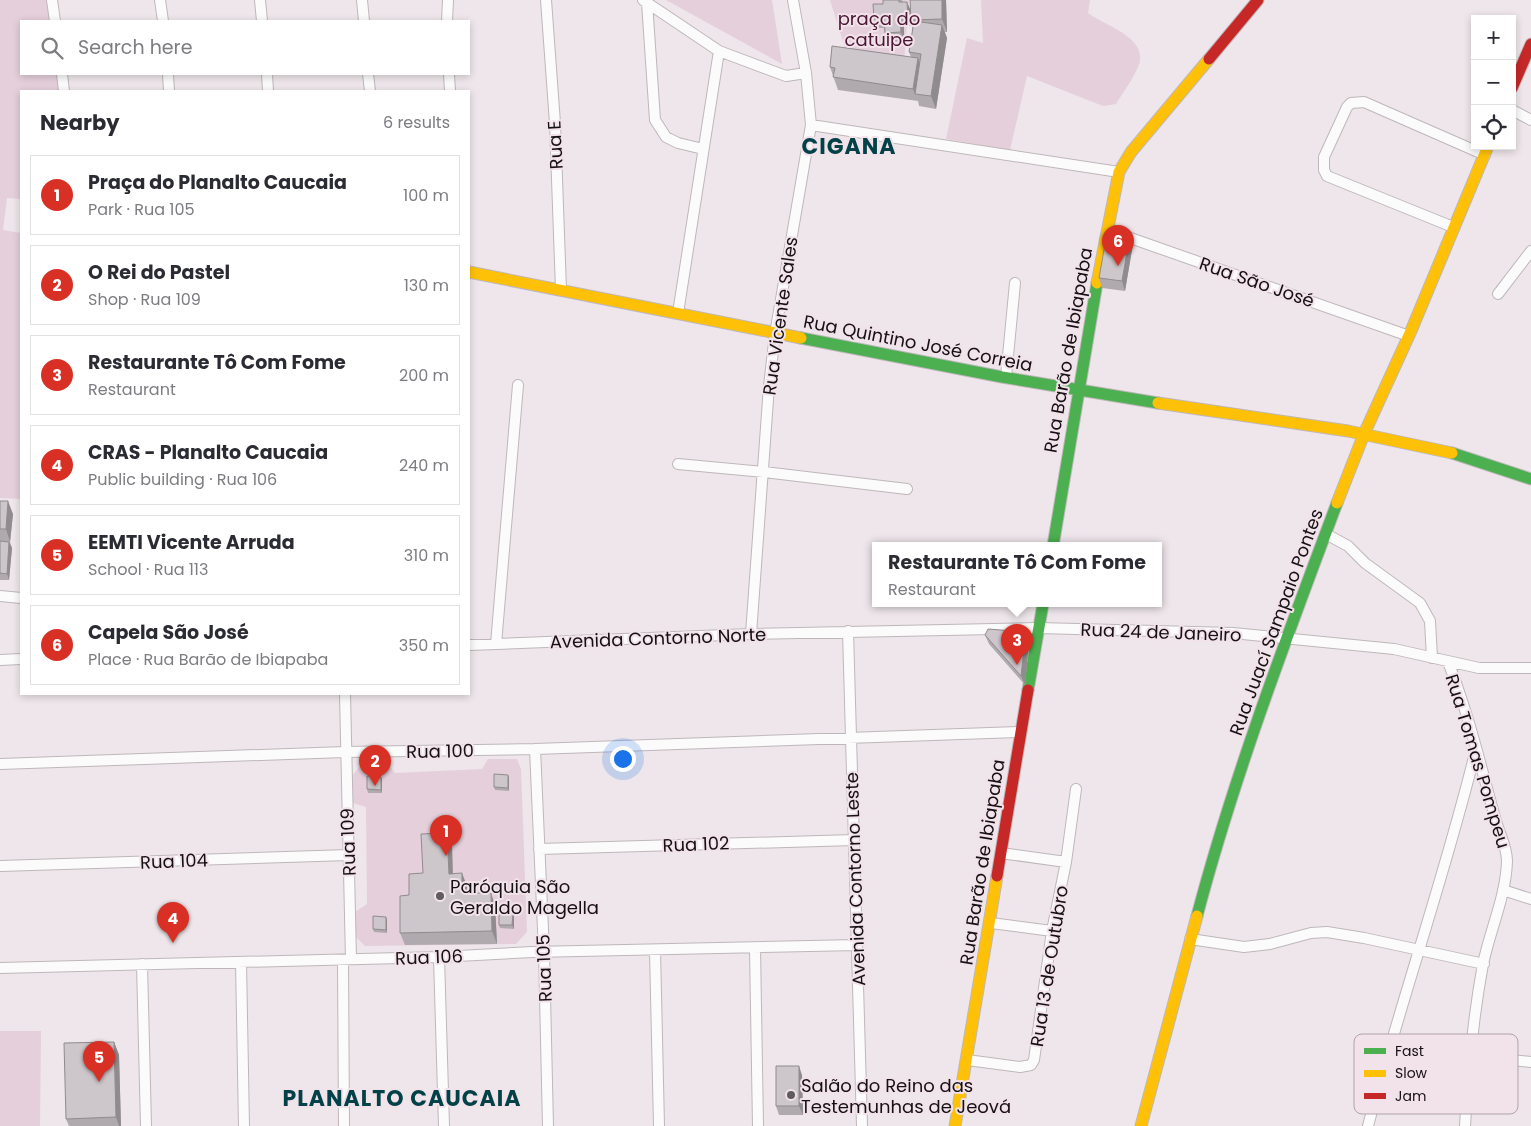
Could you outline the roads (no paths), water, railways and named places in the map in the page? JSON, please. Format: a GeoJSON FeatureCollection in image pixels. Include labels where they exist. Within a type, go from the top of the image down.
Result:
{"type":"FeatureCollection","features":[{"type":"Feature","properties":{"kind":"main road","name":"Rua Barão de Ibiapaba"},"geometry":{"type":"LineString","coordinates":[[1054,542],[1106,229],[1119,172],[1131,152],[1258,0]]}},
{"type":"Feature","properties":{"kind":"main road"},"geometry":{"type":"LineString","coordinates":[[1516,79],[1531,44]]}},
{"type":"Feature","properties":{"kind":"main road","name":"Rua Juací Sampaio Pontes"},"geometry":{"type":"LineString","coordinates":[[1141,1126],[1211,862],[1286,638],[1364,434],[1487,151]]}},
{"type":"Feature","properties":{"kind":"main road","name":"Rua Quintino José Correia"},"geometry":{"type":"LineString","coordinates":[[470,272],[775,334],[1080,391],[1364,434],[1441,450],[1531,479]]}},
{"type":"Feature","properties":{"kind":"main road","name":"Rua Barão de Ibiapaba"},"geometry":{"type":"LineString","coordinates":[[956,1126],[1042,607]]}},
{"type":"Feature","properties":{"kind":"street"},"geometry":{"type":"LineString","coordinates":[[52,0],[55,20]]}},
{"type":"Feature","properties":{"kind":"street"},"geometry":{"type":"LineString","coordinates":[[160,0],[163,20]]}},
{"type":"Feature","properties":{"kind":"street"},"geometry":{"type":"LineString","coordinates":[[260,0],[262,20]]}},
{"type":"Feature","properties":{"kind":"street"},"geometry":{"type":"LineString","coordinates":[[362,0],[364,20]]}},
{"type":"Feature","properties":{"kind":"street"},"geometry":{"type":"LineString","coordinates":[[447,20],[448,0]]}},
{"type":"Feature","properties":{"kind":"street","name":"Rua E"},"geometry":{"type":"LineString","coordinates":[[546,0],[555,123],[561,290]]}},
{"type":"Feature","properties":{"kind":"street","name":"Rua Vicente Sales"},"geometry":{"type":"LineString","coordinates":[[751,634],[768,402],[775,334],[811,125],[806,73],[793,0]]}},
{"type":"Feature","properties":{"kind":"street"},"geometry":{"type":"LineString","coordinates":[[645,1],[719,51],[786,76],[806,73]]}},
{"type":"Feature","properties":{"kind":"street"},"geometry":{"type":"LineString","coordinates":[[645,1],[655,120],[666,137],[678,144],[703,149]]}},
{"type":"Feature","properties":{"kind":"street"},"geometry":{"type":"LineString","coordinates":[[678,313],[719,51]]}},
{"type":"Feature","properties":{"kind":"street"},"geometry":{"type":"LineString","coordinates":[[62,75],[64,90]]}},
{"type":"Feature","properties":{"kind":"street"},"geometry":{"type":"LineString","coordinates":[[168,75],[169,90]]}},
{"type":"Feature","properties":{"kind":"street"},"geometry":{"type":"LineString","coordinates":[[267,75],[268,90]]}},
{"type":"Feature","properties":{"kind":"street"},"geometry":{"type":"LineString","coordinates":[[368,75],[370,90]]}},
{"type":"Feature","properties":{"kind":"street"},"geometry":{"type":"LineString","coordinates":[[448,75],[450,90]]}},
{"type":"Feature","properties":{"kind":"street"},"geometry":{"type":"LineString","coordinates":[[1454,227],[1327,176],[1324,170],[1324,156],[1347,107],[1357,102],[1364,102],[1487,151]]}},
{"type":"Feature","properties":{"kind":"street"},"geometry":{"type":"LineString","coordinates":[[1516,112],[1531,120]]}},
{"type":"Feature","properties":{"kind":"street"},"geometry":{"type":"LineString","coordinates":[[811,125],[1119,172]]}},
{"type":"Feature","properties":{"kind":"street","name":"Rua São José"},"geometry":{"type":"LineString","coordinates":[[1106,229],[1408,336]]}},
{"type":"Feature","properties":{"kind":"street"},"geometry":{"type":"LineString","coordinates":[[1498,294],[1531,251]]}},
{"type":"Feature","properties":{"kind":"street"},"geometry":{"type":"LineString","coordinates":[[1006,377],[1015,284]]}},
{"type":"Feature","properties":{"kind":"street"},"geometry":{"type":"LineString","coordinates":[[496,644],[518,385]]}},
{"type":"Feature","properties":{"kind":"street"},"geometry":{"type":"LineString","coordinates":[[678,464],[906,489]]}},
{"type":"Feature","properties":{"kind":"street"},"geometry":{"type":"LineString","coordinates":[[1326,534],[1348,546],[1365,563],[1420,603],[1430,621],[1432,658]]}},
{"type":"Feature","properties":{"kind":"street"},"geometry":{"type":"LineString","coordinates":[[0,596],[20,598]]}},
{"type":"Feature","properties":{"kind":"street","name":"Rua 24 de Janeiro"},"geometry":{"type":"LineString","coordinates":[[848,631],[1038,628],[1234,633],[1394,649],[1479,668],[1531,668]]}},
{"type":"Feature","properties":{"kind":"street","name":"Avenida Contorno Norte"},"geometry":{"type":"LineString","coordinates":[[470,645],[848,631]]}},
{"type":"Feature","properties":{"kind":"street","name":"Avenida Contorno Leste"},"geometry":{"type":"LineString","coordinates":[[848,631],[862,1126]]}},
{"type":"Feature","properties":{"kind":"street"},"geometry":{"type":"LineString","coordinates":[[0,660],[20,656]]}},
{"type":"Feature","properties":{"kind":"street","name":"Rua Tomas Pompeu"},"geometry":{"type":"LineString","coordinates":[[1448,662],[1466,706],[1476,748],[1506,850],[1503,890],[1484,964],[1473,1034]]}},
{"type":"Feature","properties":{"kind":"street","name":"Rua 109"},"geometry":{"type":"LineString","coordinates":[[344,1126],[348,855],[345,695]]}},
{"type":"Feature","properties":{"kind":"street","name":"Rua 100"},"geometry":{"type":"LineString","coordinates":[[0,764],[346,752],[535,749],[1021,732]]}},
{"type":"Feature","properties":{"kind":"street"},"geometry":{"type":"LineString","coordinates":[[1393,1034],[1421,950],[1476,748]]}},
{"type":"Feature","properties":{"kind":"street","name":"Rua 105"},"geometry":{"type":"LineString","coordinates":[[535,749],[544,952],[548,1126]]}},
{"type":"Feature","properties":{"kind":"street","name":"Rua 13 de Outubro"},"geometry":{"type":"LineString","coordinates":[[967,1060],[1020,1067],[1031,1064],[1034,1060],[1052,931],[1066,862],[1076,789]]}},
{"type":"Feature","properties":{"kind":"street","name":"Rua 102"},"geometry":{"type":"LineString","coordinates":[[539,849],[854,840]]}},
{"type":"Feature","properties":{"kind":"street","name":"Rua 13 de Outubro"},"geometry":{"type":"LineString","coordinates":[[1001,853],[1066,862]]}},
{"type":"Feature","properties":{"kind":"street","name":"Rua 104"},"geometry":{"type":"LineString","coordinates":[[0,866],[348,855]]}},
{"type":"Feature","properties":{"kind":"street"},"geometry":{"type":"LineString","coordinates":[[1503,890],[1531,899]]}},
{"type":"Feature","properties":{"kind":"street"},"geometry":{"type":"LineString","coordinates":[[991,923],[1052,931]]}},
{"type":"Feature","properties":{"kind":"street"},"geometry":{"type":"LineString","coordinates":[[1190,938],[1244,947],[1270,944],[1311,933],[1328,932],[1484,964]]}},
{"type":"Feature","properties":{"kind":"street","name":"Rua 106"},"geometry":{"type":"LineString","coordinates":[[0,968],[439,958],[544,952],[857,945]]}},
{"type":"Feature","properties":{"kind":"street"},"geometry":{"type":"LineString","coordinates":[[755,948],[758,1126]]}},
{"type":"Feature","properties":{"kind":"street"},"geometry":{"type":"LineString","coordinates":[[655,950],[659,1126]]}},
{"type":"Feature","properties":{"kind":"street"},"geometry":{"type":"LineString","coordinates":[[439,958],[444,1126]]}},
{"type":"Feature","properties":{"kind":"street"},"geometry":{"type":"LineString","coordinates":[[241,962],[244,1126]]}},
{"type":"Feature","properties":{"kind":"street"},"geometry":{"type":"LineString","coordinates":[[142,964],[146,1126]]}},
{"type":"Feature","properties":{"kind":"street"},"geometry":{"type":"LineString","coordinates":[[1518,1061],[1531,1062]]}},
{"type":"Feature","properties":{"kind":"place","name":"Capela São José"},"geometry":{"type":"Point","coordinates":[1118,266]}},
{"type":"Feature","properties":{"kind":"place","name":"Restaurante Tô Com Fome"},"geometry":{"type":"Point","coordinates":[1017,665]}},
{"type":"Feature","properties":{"kind":"place","name":"O Rei do Pastel"},"geometry":{"type":"Point","coordinates":[375,786]}},
{"type":"Feature","properties":{"kind":"place","name":"Praça do Planalto Caucaia"},"geometry":{"type":"Point","coordinates":[446,856]}},
{"type":"Feature","properties":{"kind":"place","name":"Paróquia São Geraldo Magella"},"geometry":{"type":"Point","coordinates":[440,896]}},
{"type":"Feature","properties":{"kind":"place","name":"CRAS - Planalto Caucaia"},"geometry":{"type":"Point","coordinates":[173,943]}},
{"type":"Feature","properties":{"kind":"place","name":"EEMTI Vicente Arruda"},"geometry":{"type":"Point","coordinates":[99,1082]}},
{"type":"Feature","properties":{"kind":"place","name":"Salão do Reino das Testemunhas de Jeová"},"geometry":{"type":"Point","coordinates":[791,1095]}},
{"type":"Feature","properties":{"kind":"district","name":"CIGANA"},"geometry":{"type":"Point","coordinates":[849,146]}},
{"type":"Feature","properties":{"kind":"district","name":"PLANALTO CAUCAIA"},"geometry":{"type":"Point","coordinates":[402,1098]}},
{"type":"Feature","properties":{"kind":"park label","name":"praça do catuipe"},"geometry":{"type":"Point","coordinates":[879,28]}}]}
